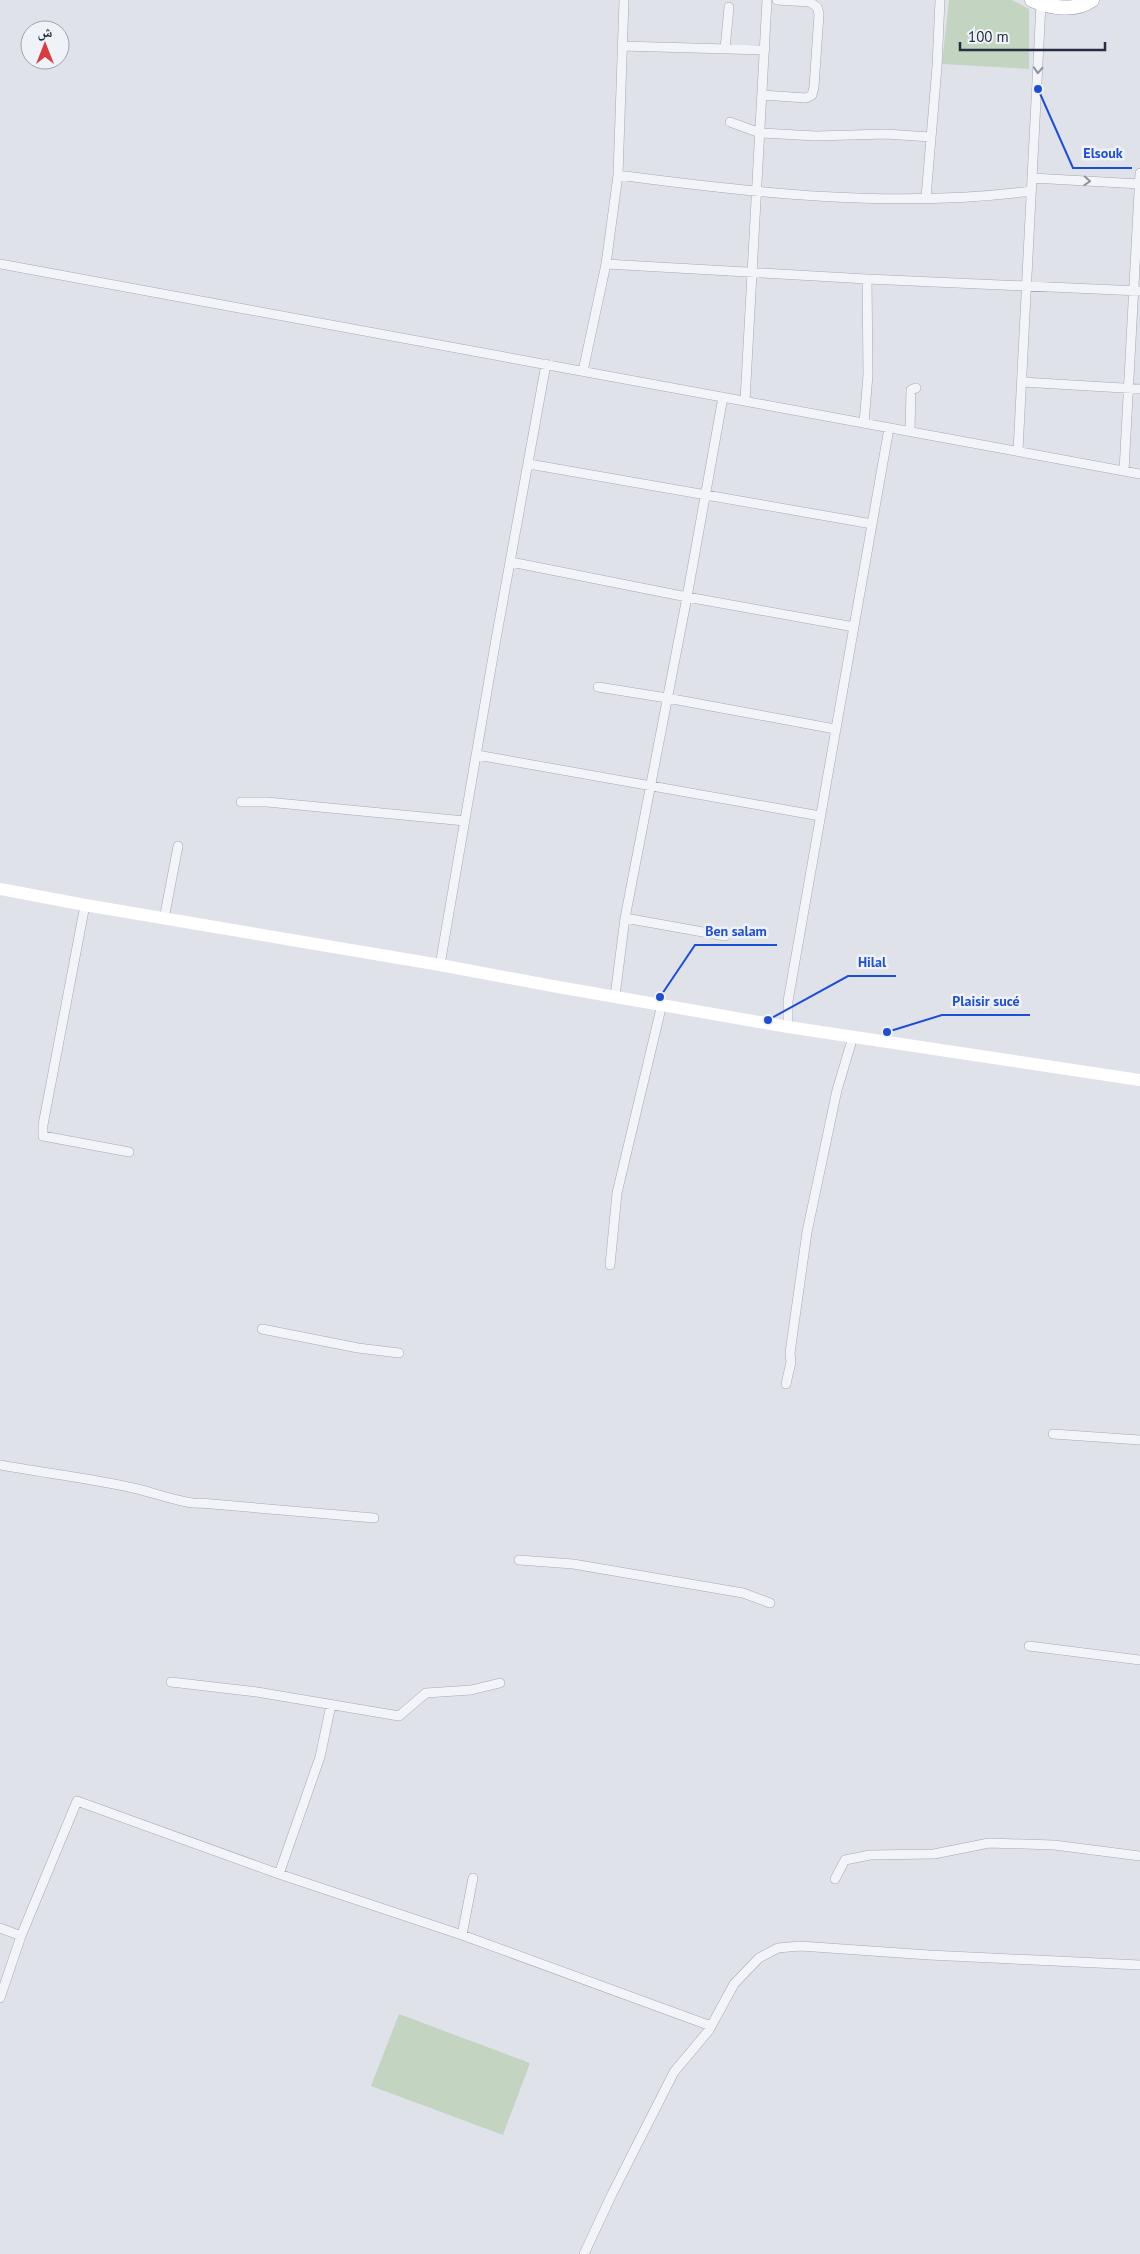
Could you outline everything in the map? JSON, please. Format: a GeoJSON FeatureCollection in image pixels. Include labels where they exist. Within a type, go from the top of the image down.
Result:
{"type":"FeatureCollection","features":[{"type":"Feature","properties":{"kind":"main road"},"geometry":{"type":"LineString","coordinates":[[1037,2],[1052,7],[1068,7],[1085,5],[1092,0]]}},
{"type":"Feature","properties":{"kind":"main road"},"geometry":{"type":"LineString","coordinates":[[0,889],[85,906],[440,964],[558,987],[788,1027],[1140,1080]]}},
{"type":"Feature","properties":{"kind":"street"},"geometry":{"type":"LineString","coordinates":[[583,371],[606,264],[618,175],[624,0]]}},
{"type":"Feature","properties":{"kind":"street"},"geometry":{"type":"LineString","coordinates":[[745,401],[767,0]]}},
{"type":"Feature","properties":{"kind":"street"},"geometry":{"type":"LineString","coordinates":[[762,95],[806,98],[812,95],[814,87],[819,14],[817,6],[810,2],[777,0]]}},
{"type":"Feature","properties":{"kind":"street"},"geometry":{"type":"LineString","coordinates":[[926,197],[937,67],[940,0]]}},
{"type":"Feature","properties":{"kind":"street"},"geometry":{"type":"LineString","coordinates":[[1018,451],[1032,178],[1037,2]]}},
{"type":"Feature","properties":{"kind":"street"},"geometry":{"type":"LineString","coordinates":[[725,49],[729,7]]}},
{"type":"Feature","properties":{"kind":"street"},"geometry":{"type":"LineString","coordinates":[[622,46],[765,50]]}},
{"type":"Feature","properties":{"kind":"street"},"geometry":{"type":"LineString","coordinates":[[730,122],[760,133],[816,136],[886,134],[930,136]]}},
{"type":"Feature","properties":{"kind":"street"},"geometry":{"type":"LineString","coordinates":[[1124,471],[1137,291],[1140,173]]}},
{"type":"Feature","properties":{"kind":"street"},"geometry":{"type":"LineString","coordinates":[[618,175],[832,197],[998,195],[1030,191]]}},
{"type":"Feature","properties":{"kind":"street"},"geometry":{"type":"LineString","coordinates":[[1032,178],[1140,184]]}},
{"type":"Feature","properties":{"kind":"street"},"geometry":{"type":"LineString","coordinates":[[0,264],[1140,474]]}},
{"type":"Feature","properties":{"kind":"street"},"geometry":{"type":"LineString","coordinates":[[606,264],[866,279],[1137,291]]}},
{"type":"Feature","properties":{"kind":"street"},"geometry":{"type":"LineString","coordinates":[[864,423],[868,375],[866,279]]}},
{"type":"Feature","properties":{"kind":"street"},"geometry":{"type":"LineString","coordinates":[[440,964],[546,364]]}},
{"type":"Feature","properties":{"kind":"street"},"geometry":{"type":"LineString","coordinates":[[1022,382],[1140,389]]}},
{"type":"Feature","properties":{"kind":"street"},"geometry":{"type":"LineString","coordinates":[[910,431],[911,390],[916,388]]}},
{"type":"Feature","properties":{"kind":"street"},"geometry":{"type":"LineString","coordinates":[[614,996],[625,918],[687,597],[723,397]]}},
{"type":"Feature","properties":{"kind":"street"},"geometry":{"type":"LineString","coordinates":[[788,1027],[788,1001],[889,428]]}},
{"type":"Feature","properties":{"kind":"street"},"geometry":{"type":"LineString","coordinates":[[528,464],[872,524]]}},
{"type":"Feature","properties":{"kind":"street"},"geometry":{"type":"LineString","coordinates":[[511,562],[687,597],[854,627]]}},
{"type":"Feature","properties":{"kind":"street"},"geometry":{"type":"LineString","coordinates":[[598,687],[836,729]]}},
{"type":"Feature","properties":{"kind":"street"},"geometry":{"type":"LineString","coordinates":[[477,754],[820,816]]}},
{"type":"Feature","properties":{"kind":"street"},"geometry":{"type":"LineString","coordinates":[[241,802],[266,802],[464,821]]}},
{"type":"Feature","properties":{"kind":"street"},"geometry":{"type":"LineString","coordinates":[[164,919],[178,846]]}},
{"type":"Feature","properties":{"kind":"street"},"geometry":{"type":"LineString","coordinates":[[85,906],[43,1124],[43,1136],[128,1152]]}},
{"type":"Feature","properties":{"kind":"street"},"geometry":{"type":"LineString","coordinates":[[625,918],[725,936]]}},
{"type":"Feature","properties":{"kind":"street"},"geometry":{"type":"LineString","coordinates":[[610,1265],[617,1193],[662,1004]]}},
{"type":"Feature","properties":{"kind":"street"},"geometry":{"type":"LineString","coordinates":[[786,1384],[791,1362],[790,1353],[807,1232],[837,1090],[853,1037]]}},
{"type":"Feature","properties":{"kind":"street"},"geometry":{"type":"LineString","coordinates":[[262,1329],[358,1348],[399,1353]]}},
{"type":"Feature","properties":{"kind":"street"},"geometry":{"type":"LineString","coordinates":[[1053,1434],[1140,1440]]}},
{"type":"Feature","properties":{"kind":"street"},"geometry":{"type":"LineString","coordinates":[[0,1465],[132,1488],[175,1498],[191,1504],[200,1503],[374,1518]]}},
{"type":"Feature","properties":{"kind":"street"},"geometry":{"type":"LineString","coordinates":[[519,1560],[592,1567],[743,1593],[770,1603]]}},
{"type":"Feature","properties":{"kind":"street"},"geometry":{"type":"LineString","coordinates":[[1029,1646],[1140,1660]]}},
{"type":"Feature","properties":{"kind":"street"},"geometry":{"type":"LineString","coordinates":[[171,1682],[257,1692],[399,1716],[426,1693],[470,1690],[500,1683]]}},
{"type":"Feature","properties":{"kind":"street"},"geometry":{"type":"LineString","coordinates":[[279,1874],[320,1757],[331,1705]]}},
{"type":"Feature","properties":{"kind":"street"},"geometry":{"type":"LineString","coordinates":[[0,1998],[22,1936],[77,1801],[279,1874],[462,1936],[711,2026]]}},
{"type":"Feature","properties":{"kind":"street"},"geometry":{"type":"LineString","coordinates":[[835,1879],[845,1860],[870,1855],[934,1854],[989,1843],[1054,1845],[1140,1856]]}},
{"type":"Feature","properties":{"kind":"street"},"geometry":{"type":"LineString","coordinates":[[462,1936],[473,1878]]}},
{"type":"Feature","properties":{"kind":"street"},"geometry":{"type":"LineString","coordinates":[[0,1928],[22,1936]]}},
{"type":"Feature","properties":{"kind":"street"},"geometry":{"type":"LineString","coordinates":[[584,2254],[674,2072],[711,2026],[734,1984],[759,1958],[778,1948],[800,1946],[1140,1966]]}},
{"type":"Feature","properties":{"kind":"green space"},"geometry":{"type":"Polygon","coordinates":[[[949,0],[1012,0],[1029,9],[1029,69],[942,64],[949,0]]]}},
{"type":"Feature","properties":{"kind":"green space"},"geometry":{"type":"Polygon","coordinates":[[[399,2014],[530,2063],[503,2135],[371,2086],[399,2014]]]}},
{"type":"Feature","properties":{"kind":"place","name":"Elsouk"},"geometry":{"type":"Point","coordinates":[1038,89]}},
{"type":"Feature","properties":{"kind":"place","name":"Ben salam"},"geometry":{"type":"Point","coordinates":[660,997]}},
{"type":"Feature","properties":{"kind":"place","name":"Hilal"},"geometry":{"type":"Point","coordinates":[768,1020]}},
{"type":"Feature","properties":{"kind":"place","name":"Plaisir sucé"},"geometry":{"type":"Point","coordinates":[887,1032]}}]}
